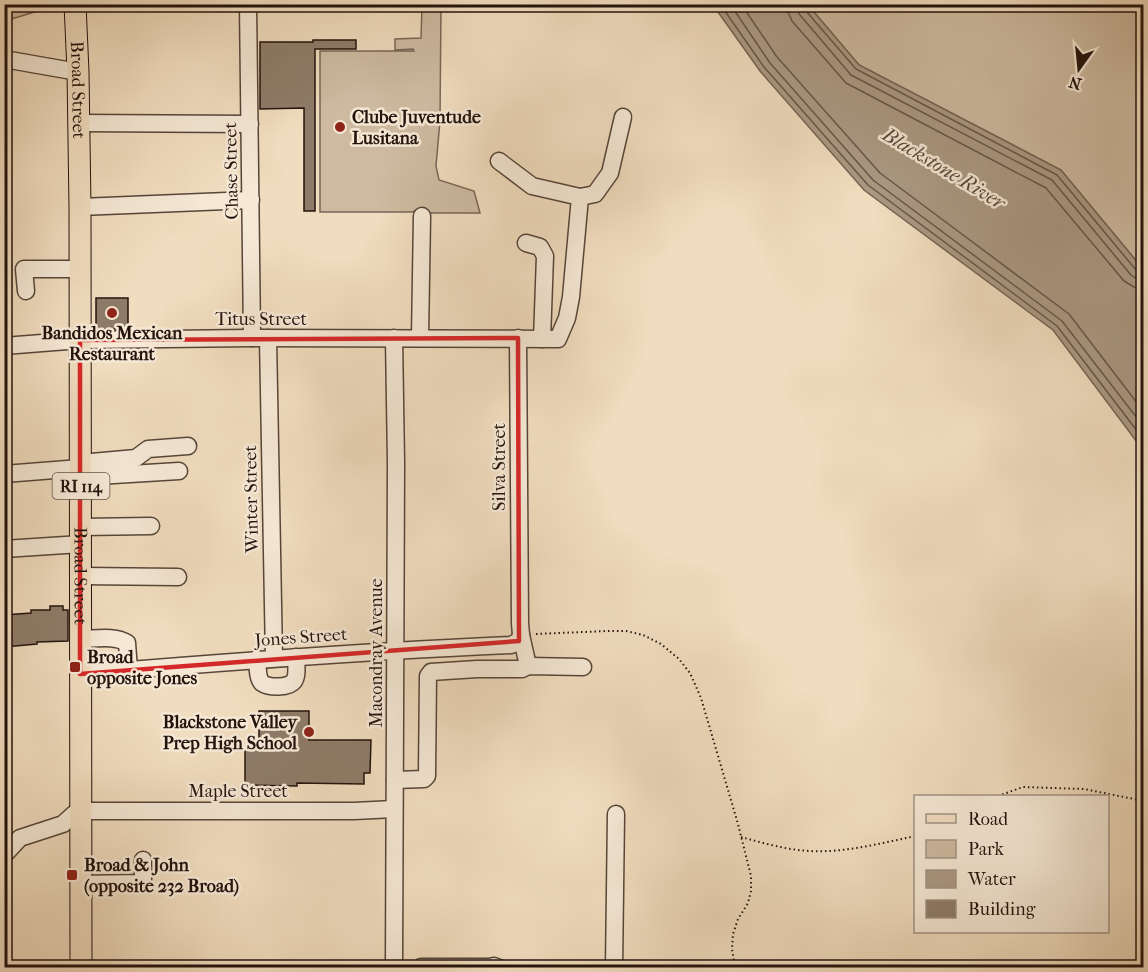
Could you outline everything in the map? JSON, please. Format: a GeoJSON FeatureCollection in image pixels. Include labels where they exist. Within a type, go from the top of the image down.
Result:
{"type":"FeatureCollection","features":[{"type":"Feature","properties":{"kind":"main road","name":"Broad Street"},"geometry":{"type":"LineString","coordinates":[[75,4],[80,207],[81,968]]}},
{"type":"Feature","properties":{"kind":"street","name":"Chase Street"},"geometry":{"type":"LineString","coordinates":[[248,4],[251,200],[260,338]]}},
{"type":"Feature","properties":{"kind":"street"},"geometry":{"type":"LineString","coordinates":[[4,59],[78,72]]}},
{"type":"Feature","properties":{"kind":"street"},"geometry":{"type":"LineString","coordinates":[[499,161],[532,186],[580,197],[595,194],[610,173],[623,117]]}},
{"type":"Feature","properties":{"kind":"street"},"geometry":{"type":"LineString","coordinates":[[78,123],[250,124]]}},
{"type":"Feature","properties":{"kind":"street"},"geometry":{"type":"LineString","coordinates":[[550,339],[567,318],[580,197]]}},
{"type":"Feature","properties":{"kind":"street"},"geometry":{"type":"LineString","coordinates":[[80,207],[251,200]]}},
{"type":"Feature","properties":{"kind":"street"},"geometry":{"type":"LineString","coordinates":[[420,338],[422,216]]}},
{"type":"Feature","properties":{"kind":"street"},"geometry":{"type":"LineString","coordinates":[[526,243],[540,247],[545,256],[550,339]]}},
{"type":"Feature","properties":{"kind":"street"},"geometry":{"type":"LineString","coordinates":[[26,291],[24,269],[80,269]]}},
{"type":"Feature","properties":{"kind":"street","name":"Winter Street"},"geometry":{"type":"LineString","coordinates":[[260,338],[271,537],[265,659]]}},
{"type":"Feature","properties":{"kind":"street","name":"Macondray Avenue"},"geometry":{"type":"LineString","coordinates":[[394,338],[396,464],[394,968]]}},
{"type":"Feature","properties":{"kind":"street"},"geometry":{"type":"LineString","coordinates":[[518,338],[550,339]]}},
{"type":"Feature","properties":{"kind":"street","name":"Titus Street"},"geometry":{"type":"LineString","coordinates":[[4,346],[80,340],[518,338]]}},
{"type":"Feature","properties":{"kind":"street","name":"Silva Street"},"geometry":{"type":"LineString","coordinates":[[518,338],[521,635],[528,666]]}},
{"type":"Feature","properties":{"kind":"street"},"geometry":{"type":"LineString","coordinates":[[80,470],[136,458],[148,449],[188,446]]}},
{"type":"Feature","properties":{"kind":"street"},"geometry":{"type":"LineString","coordinates":[[4,474],[80,470],[179,471]]}},
{"type":"Feature","properties":{"kind":"street"},"geometry":{"type":"LineString","coordinates":[[4,549],[151,526]]}},
{"type":"Feature","properties":{"kind":"street"},"geometry":{"type":"LineString","coordinates":[[81,576],[178,577]]}},
{"type":"Feature","properties":{"kind":"street","name":"Jones Street"},"geometry":{"type":"LineString","coordinates":[[80,674],[396,650],[511,645],[519,641],[521,635]]}},
{"type":"Feature","properties":{"kind":"street"},"geometry":{"type":"LineString","coordinates":[[80,639],[118,638],[125,641],[129,670]]}},
{"type":"Feature","properties":{"kind":"street"},"geometry":{"type":"LineString","coordinates":[[265,659],[259,678],[268,685],[284,686],[292,684],[296,679],[296,657]]}},
{"type":"Feature","properties":{"kind":"street"},"geometry":{"type":"LineString","coordinates":[[395,780],[424,779],[427,776],[428,676],[431,672],[522,669],[528,666],[583,667]]}},
{"type":"Feature","properties":{"kind":"street","name":"Maple Street"},"geometry":{"type":"LineString","coordinates":[[81,811],[394,809]]}},
{"type":"Feature","properties":{"kind":"street"},"geometry":{"type":"LineString","coordinates":[[4,855],[20,838],[63,824],[81,811]]}},
{"type":"Feature","properties":{"kind":"street"},"geometry":{"type":"LineString","coordinates":[[614,968],[616,814]]}},
{"type":"Feature","properties":{"kind":"street"},"geometry":{"type":"LineString","coordinates":[[81,884],[139,883],[143,879],[143,860]]}},
{"type":"Feature","properties":{"kind":"street"},"geometry":{"type":"LineString","coordinates":[[408,968],[494,966],[499,968]]}},
{"type":"Feature","properties":{"kind":"path"},"geometry":{"type":"LineString","coordinates":[[4,8],[14,4]]}},
{"type":"Feature","properties":{"kind":"path"},"geometry":{"type":"LineString","coordinates":[[521,635],[626,631],[643,635],[661,644],[679,659],[690,674],[701,698],[751,876],[748,903],[733,934],[732,949],[735,968]]}},
{"type":"Feature","properties":{"kind":"path"},"geometry":{"type":"LineString","coordinates":[[1001,795],[1023,787],[1084,789],[1143,801]]}},
{"type":"Feature","properties":{"kind":"path"},"geometry":{"type":"LineString","coordinates":[[741,837],[809,851],[851,849],[914,836]]}},
{"type":"Feature","properties":{"kind":"highlighted area"},"geometry":{"type":"Polygon","coordinates":[[[518,338],[519,641],[80,674],[80,340],[518,338]]]}},
{"type":"Feature","properties":{"kind":"green space"},"geometry":{"type":"Polygon","coordinates":[[[5,4],[58,4],[58,5],[5,21],[5,4]]]}},
{"type":"Feature","properties":{"kind":"green space"},"geometry":{"type":"Polygon","coordinates":[[[422,5],[441,5],[440,121],[436,166],[439,180],[474,191],[480,213],[320,212],[320,51],[414,51],[413,49],[395,50],[395,39],[421,38],[422,5]]]}},
{"type":"Feature","properties":{"kind":"green space"},"geometry":{"type":"Polygon","coordinates":[[[808,5],[1143,5],[1144,154],[1140,155],[1144,157],[1143,269],[1061,170],[859,65],[808,5]]]}},
{"type":"Feature","properties":{"kind":"water","name":"Blackstone River"},"geometry":{"type":"Polygon","coordinates":[[[713,5],[808,5],[859,65],[1061,170],[1143,269],[1143,450],[1053,330],[864,190],[760,71],[713,5]]]}},
{"type":"Feature","properties":{"kind":"building","name":"Clube Juventude Lusitana"},"geometry":{"type":"Polygon","coordinates":[[[313,40],[356,40],[356,49],[315,49],[315,211],[304,211],[304,108],[260,109],[260,42],[313,42],[313,40]]]}},
{"type":"Feature","properties":{"kind":"building"},"geometry":{"type":"Polygon","coordinates":[[[96,298],[128,298],[128,329],[96,329],[96,298]]]}},
{"type":"Feature","properties":{"kind":"building"},"geometry":{"type":"Polygon","coordinates":[[[50,606],[63,606],[63,610],[68,610],[68,641],[37,642],[37,644],[4,647],[4,615],[31,613],[31,610],[50,610],[50,606]]]}},
{"type":"Feature","properties":{"kind":"building"},"geometry":{"type":"Polygon","coordinates":[[[259,711],[309,711],[309,740],[371,740],[370,773],[364,773],[364,784],[245,785],[245,748],[259,748],[259,711]]]}},
{"type":"Feature","properties":{"kind":"place","name":"Clube Juventude Lusitana"},"geometry":{"type":"Point","coordinates":[340,127]}},
{"type":"Feature","properties":{"kind":"place","name":"Bandidos Mexican Restaurant"},"geometry":{"type":"Point","coordinates":[112,313]}},
{"type":"Feature","properties":{"kind":"place","name":"Broad opposite Jones"},"geometry":{"type":"Point","coordinates":[75,667]}},
{"type":"Feature","properties":{"kind":"place","name":"Blackstone Valley Prep High School"},"geometry":{"type":"Point","coordinates":[309,732]}},
{"type":"Feature","properties":{"kind":"place","name":"Broad & John (opposite 232 Broad)"},"geometry":{"type":"Point","coordinates":[72,875]}}]}
